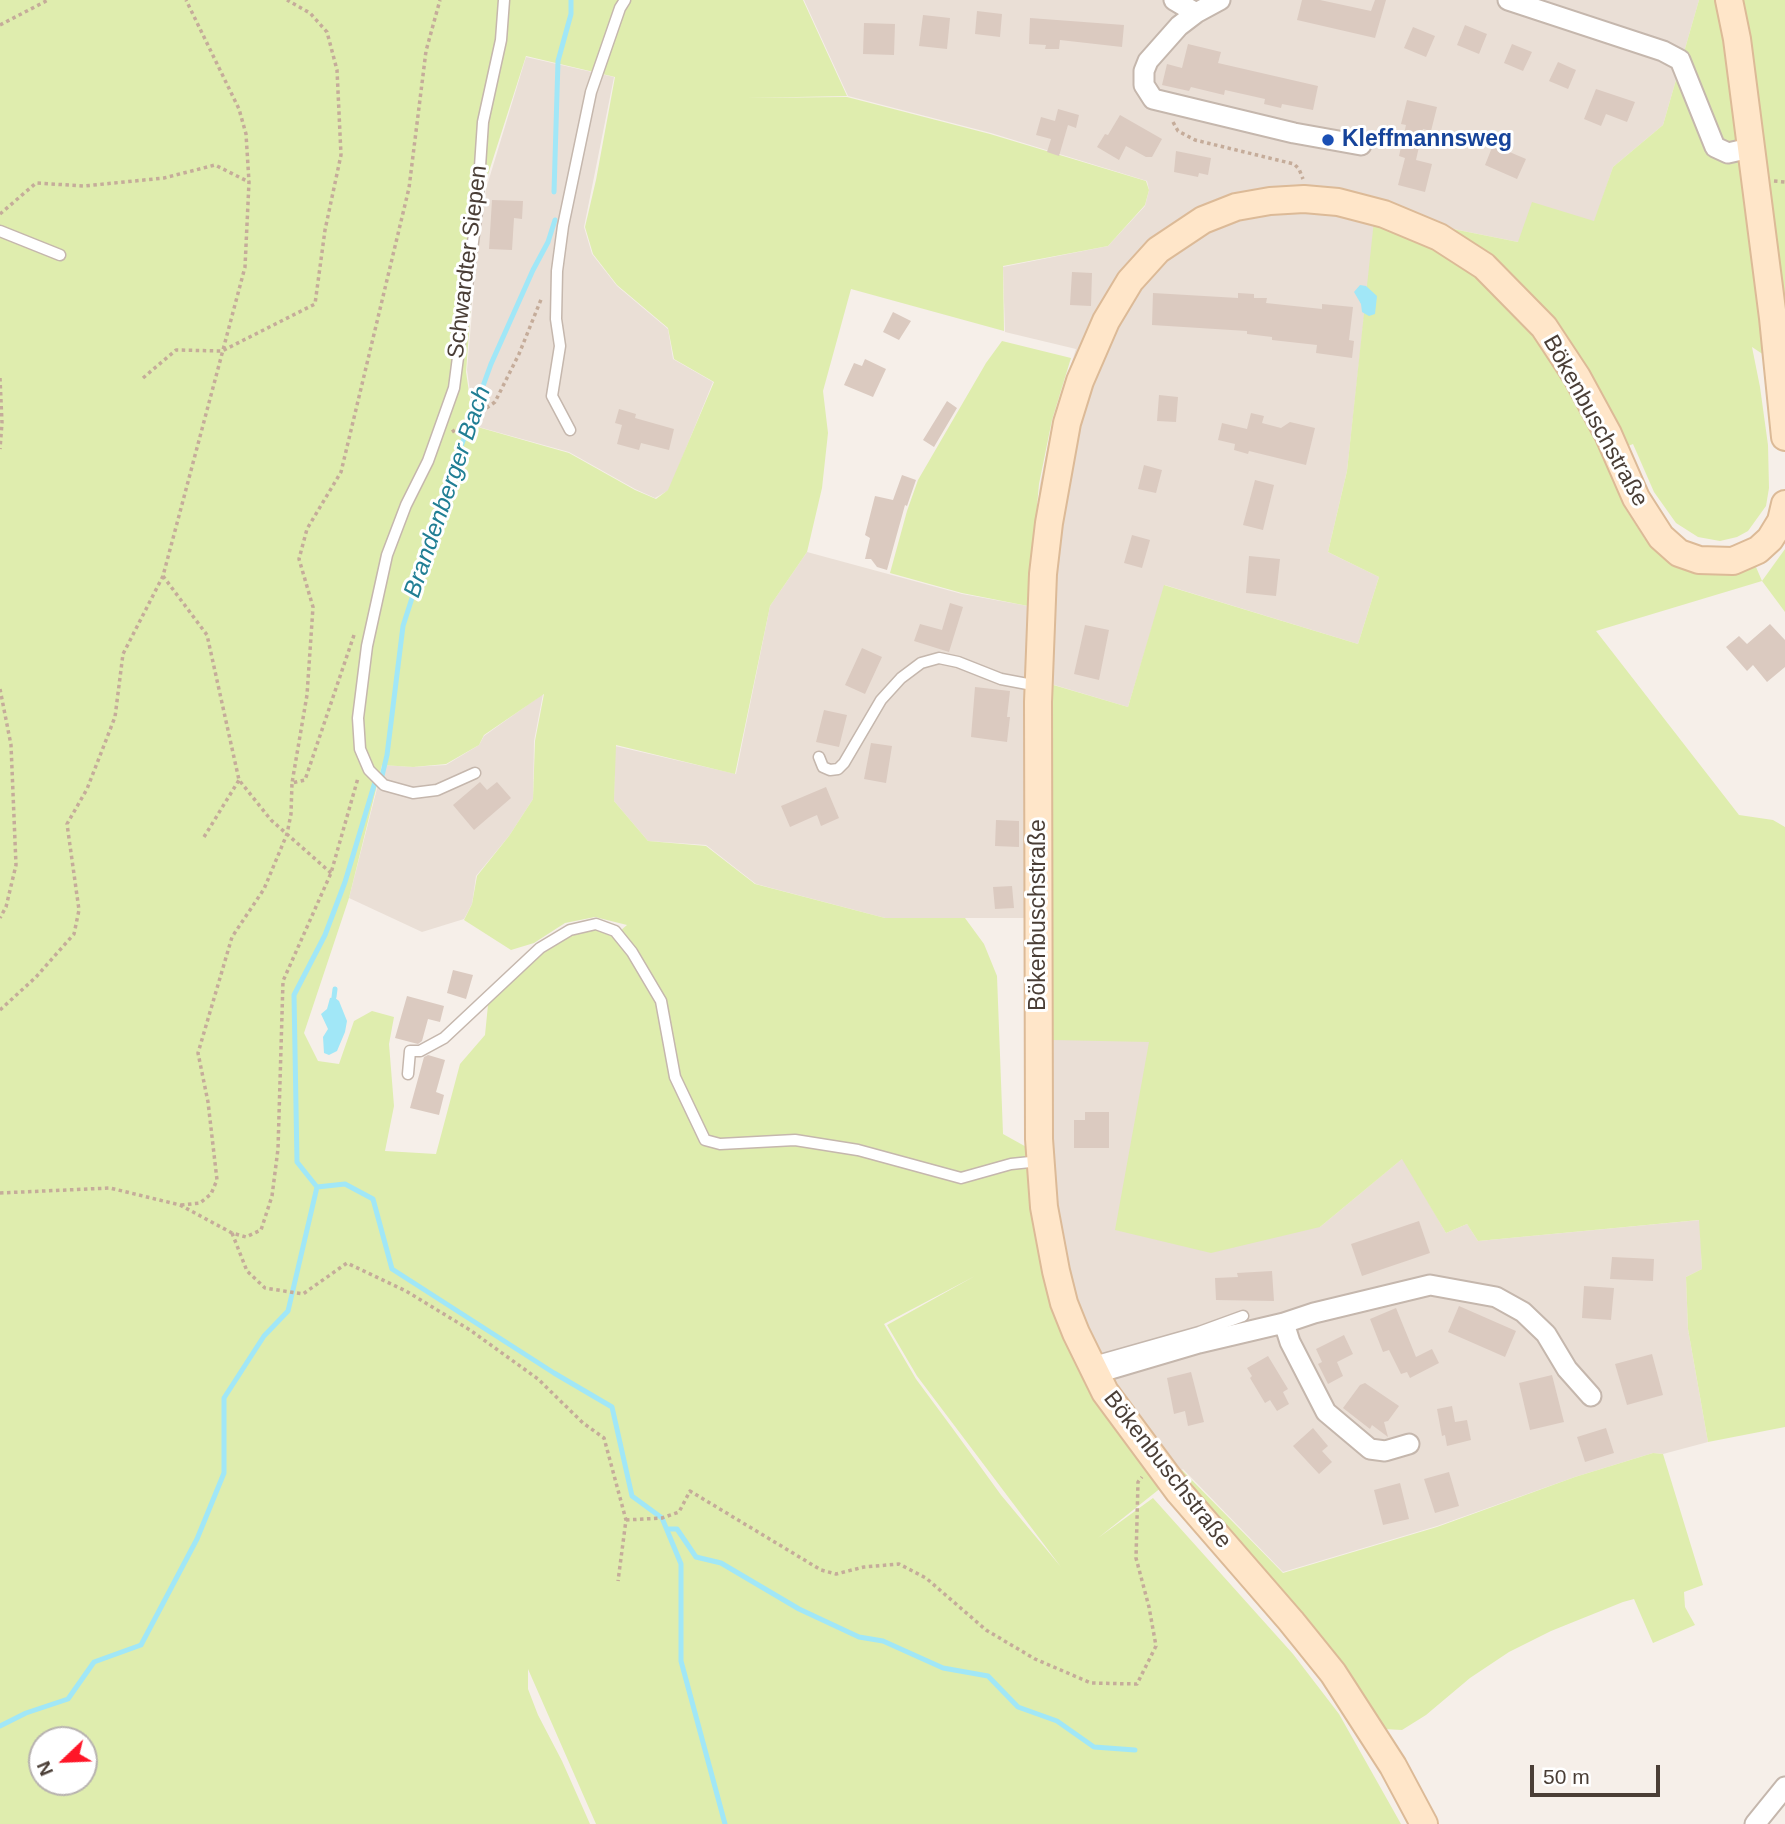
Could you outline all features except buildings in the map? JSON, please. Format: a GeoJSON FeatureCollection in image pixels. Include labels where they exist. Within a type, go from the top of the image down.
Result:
{"type":"FeatureCollection","features":[{"type":"Feature","properties":{"kind":"main road"},"geometry":{"type":"LineString","coordinates":[[1729,0],[1737,39],[1773,318],[1785,437]]}},
{"type":"Feature","properties":{"kind":"main road","name":"Bökenbuschstraße"},"geometry":{"type":"LineString","coordinates":[[1424,1824],[1394,1766],[1333,1673],[1156,1464],[1092,1368],[1065,1303],[1056,1271],[1044,1207],[1041,1161],[1039,686],[1043,574],[1057,472],[1067,423],[1080,382],[1117,300],[1145,262],[1158,250],[1203,220],[1236,207],[1304,199],[1338,202],[1384,214],[1439,237],[1484,266],[1544,327],[1577,377],[1608,434],[1636,498],[1661,537],[1679,553],[1699,560],[1733,561],[1758,550],[1770,539],[1780,521],[1785,504]]}},
{"type":"Feature","properties":{"kind":"street"},"geometry":{"type":"LineString","coordinates":[[1174,0],[1196,13]]}},
{"type":"Feature","properties":{"kind":"street"},"geometry":{"type":"LineString","coordinates":[[1220,0],[1196,13],[1162,43],[1148,61],[1143,71],[1144,85],[1153,99],[1294,134],[1361,145]]}},
{"type":"Feature","properties":{"kind":"street"},"geometry":{"type":"LineString","coordinates":[[1508,0],[1663,51],[1680,60],[1715,147],[1728,153],[1750,148]]}},
{"type":"Feature","properties":{"kind":"street"},"geometry":{"type":"LineString","coordinates":[[1092,1368],[1430,1285],[1496,1297],[1523,1312],[1546,1334],[1567,1370],[1591,1396]]}},
{"type":"Feature","properties":{"kind":"street"},"geometry":{"type":"LineString","coordinates":[[1284,1323],[1290,1342],[1326,1412],[1370,1450],[1385,1451],[1409,1444]]}},
{"type":"Feature","properties":{"kind":"street"},"geometry":{"type":"LineString","coordinates":[[1755,1824],[1785,1787]]}},
{"type":"Feature","properties":{"kind":"lane","name":"Schwardter Siepen"},"geometry":{"type":"LineString","coordinates":[[475,773],[437,790],[413,793],[384,785],[369,770],[360,749],[358,718],[370,633],[387,555],[433,446],[454,388],[477,211],[483,122],[501,40],[504,0]]}},
{"type":"Feature","properties":{"kind":"lane"},"geometry":{"type":"LineString","coordinates":[[570,430],[552,396],[560,346],[556,318],[557,271],[563,226],[591,92],[625,0]]}},
{"type":"Feature","properties":{"kind":"lane"},"geometry":{"type":"LineString","coordinates":[[0,231],[60,255]]}},
{"type":"Feature","properties":{"kind":"lane"},"geometry":{"type":"LineString","coordinates":[[819,757],[823,767],[838,769],[881,700],[901,678],[921,663],[939,658],[958,662],[1001,679],[1039,686]]}},
{"type":"Feature","properties":{"kind":"lane"},"geometry":{"type":"LineString","coordinates":[[408,1074],[410,1051],[420,1051],[444,1038],[540,948],[570,930],[596,923],[615,931],[632,952],[661,1001],[675,1077],[705,1140],[719,1144],[795,1140],[858,1150],[961,1178],[1011,1164],[1041,1161]]}},
{"type":"Feature","properties":{"kind":"lane"},"geometry":{"type":"LineString","coordinates":[[1092,1368],[1243,1316]]}},
{"type":"Feature","properties":{"kind":"path"},"geometry":{"type":"LineString","coordinates":[[0,25],[48,0]]}},
{"type":"Feature","properties":{"kind":"path"},"geometry":{"type":"LineString","coordinates":[[0,1010],[36,977],[74,934],[79,910],[67,824],[87,789],[115,717],[123,654],[163,576],[245,267],[249,182],[246,134],[239,109],[186,0]]}},
{"type":"Feature","properties":{"kind":"path"},"geometry":{"type":"LineString","coordinates":[[143,378],[176,350],[222,351],[315,304],[325,230],[341,155],[337,70],[327,32],[310,12],[288,0]]}},
{"type":"Feature","properties":{"kind":"path"},"geometry":{"type":"LineString","coordinates":[[180,1205],[200,1203],[211,1194],[217,1180],[208,1102],[198,1053],[232,937],[264,889],[287,834],[292,783],[307,695],[313,607],[299,559],[307,529],[341,472],[409,188],[426,51],[440,0]]}},
{"type":"Feature","properties":{"kind":"path"},"geometry":{"type":"LineString","coordinates":[[1163,102],[1178,131],[1195,139],[1294,164],[1303,177],[1304,199]]}},
{"type":"Feature","properties":{"kind":"path"},"geometry":{"type":"LineString","coordinates":[[0,214],[36,183],[84,186],[151,180],[215,165],[249,182]]}},
{"type":"Feature","properties":{"kind":"path"},"geometry":{"type":"LineString","coordinates":[[433,446],[495,402],[519,354],[544,293],[557,271]]}},
{"type":"Feature","properties":{"kind":"path"},"geometry":{"type":"LineString","coordinates":[[0,378],[0,449]]}},
{"type":"Feature","properties":{"kind":"path"},"geometry":{"type":"LineString","coordinates":[[163,576],[207,635],[239,780],[271,820],[331,873]]}},
{"type":"Feature","properties":{"kind":"path"},"geometry":{"type":"LineString","coordinates":[[292,783],[305,780],[356,629]]}},
{"type":"Feature","properties":{"kind":"path"},"geometry":{"type":"LineString","coordinates":[[0,689],[11,745],[16,865],[6,907],[0,918]]}},
{"type":"Feature","properties":{"kind":"path"},"geometry":{"type":"LineString","coordinates":[[0,1193],[110,1188],[180,1205],[232,1233],[246,1237],[261,1230],[272,1196],[278,1149],[283,981],[331,873],[364,757]]}},
{"type":"Feature","properties":{"kind":"path"},"geometry":{"type":"LineString","coordinates":[[204,837],[239,780]]}},
{"type":"Feature","properties":{"kind":"path"},"geometry":{"type":"LineString","coordinates":[[232,1233],[247,1271],[265,1288],[303,1294],[347,1263],[406,1291],[470,1330],[538,1379],[583,1423],[604,1438],[626,1520],[618,1581]]}},
{"type":"Feature","properties":{"kind":"path"},"geometry":{"type":"LineString","coordinates":[[626,1520],[662,1518],[679,1513],[690,1491],[821,1570],[836,1574],[864,1567],[899,1564],[926,1578],[986,1630],[1035,1659],[1091,1683],[1137,1684],[1156,1646],[1136,1558],[1138,1482],[1156,1464]]}},
{"type":"Feature","properties":{"kind":"shaded area"},"geometry":{"type":"Polygon","coordinates":[[[804,0],[1699,0],[1663,125],[1613,167],[1595,221],[1518,242],[1453,229],[1377,202],[1347,471],[1328,552],[1379,577],[1358,644],[1165,585],[1128,707],[1051,684],[1053,1039],[1149,1041],[1320,1227],[1403,1158],[1446,1233],[1467,1224],[1478,1241],[1700,1220],[1702,1269],[1686,1277],[1688,1329],[1708,1442],[1663,1454],[1653,1453],[1575,1477],[1437,1526],[1283,1572],[1183,1469],[1163,1487],[1058,1310],[1028,918],[885,918],[756,884],[706,845],[648,841],[614,801],[615,746],[736,774],[770,606],[807,552],[962,594],[1028,606],[1040,484],[1053,421],[1076,349],[1005,332],[1003,267],[1108,246],[1145,206],[1149,190],[1147,181],[991,133],[848,96],[804,0]]]}},
{"type":"Feature","properties":{"kind":"shaded area"},"geometry":{"type":"Polygon","coordinates":[[[526,57],[614,77],[584,227],[592,254],[617,286],[668,329],[673,359],[713,382],[669,490],[655,498],[569,452],[475,426],[467,370],[486,189],[526,57]]]}},
{"type":"Feature","properties":{"kind":"shaded area"},"geometry":{"type":"Polygon","coordinates":[[[543,694],[534,741],[533,799],[509,836],[476,876],[472,904],[464,919],[422,932],[349,898],[383,765],[446,765],[479,745],[484,736],[543,694]]]}},
{"type":"Feature","properties":{"kind":"green space"},"geometry":{"type":"Polygon","coordinates":[[[0,0],[803,0],[847,96],[746,98],[847,97],[990,134],[1146,181],[1149,190],[1145,205],[1108,246],[1003,266],[1004,331],[851,289],[823,391],[828,433],[822,488],[807,552],[770,606],[735,774],[616,745],[614,801],[648,841],[706,846],[755,884],[885,918],[965,918],[984,944],[997,976],[1003,1134],[1030,1149],[1039,1242],[1162,1487],[1098,1538],[1153,1498],[1293,1654],[1339,1714],[1401,1824],[596,1824],[528,1669],[528,1689],[538,1715],[590,1824],[0,1824],[0,0]],[[526,56],[484,187],[475,254],[466,372],[474,426],[569,453],[656,499],[668,490],[714,382],[674,359],[668,328],[617,285],[593,254],[585,227],[615,77],[526,56]],[[544,694],[484,735],[479,745],[446,764],[413,767],[382,765],[349,898],[304,1033],[318,1061],[339,1064],[354,1021],[372,1011],[394,1017],[389,1044],[394,1106],[385,1151],[436,1154],[460,1064],[485,1035],[488,1005],[546,950],[571,936],[595,929],[613,937],[627,925],[595,917],[565,923],[534,943],[511,950],[464,920],[472,904],[477,876],[509,836],[533,799],[535,741],[544,694]],[[975,1276],[884,1324],[916,1379],[1001,1495],[1061,1567],[917,1376],[887,1325],[975,1276]]]}},
{"type":"Feature","properties":{"kind":"green space"},"geometry":{"type":"Polygon","coordinates":[[[1699,0],[1785,0],[1785,369],[1752,347],[1768,445],[1769,488],[1766,506],[1748,531],[1720,541],[1698,537],[1676,523],[1654,492],[1633,444],[1628,446],[1625,508],[1645,539],[1672,560],[1731,573],[1756,567],[1762,581],[1596,631],[1739,815],[1773,820],[1785,827],[1785,1427],[1708,1442],[1688,1329],[1686,1277],[1702,1269],[1699,1220],[1478,1241],[1467,1224],[1446,1233],[1402,1159],[1320,1227],[1211,1253],[1115,1230],[1149,1042],[1053,1040],[1050,684],[1128,707],[1164,585],[1358,644],[1379,577],[1328,552],[1347,471],[1376,202],[1453,229],[1518,242],[1532,202],[1594,221],[1613,167],[1663,125],[1699,0]]]}},
{"type":"Feature","properties":{"kind":"green space"},"geometry":{"type":"Polygon","coordinates":[[[1002,341],[1071,358],[1052,420],[1039,484],[1028,606],[962,593],[890,573],[918,480],[986,363],[1002,341]]]}},
{"type":"Feature","properties":{"kind":"green space"},"geometry":{"type":"Polygon","coordinates":[[[1785,549],[1785,612],[1762,581],[1785,549]]]}},
{"type":"Feature","properties":{"kind":"green space"},"geometry":{"type":"Polygon","coordinates":[[[1653,1453],[1663,1454],[1703,1585],[1684,1592],[1685,1607],[1695,1625],[1653,1643],[1634,1599],[1623,1602],[1551,1631],[1509,1652],[1402,1730],[1384,1729],[1176,1475],[1182,1470],[1283,1573],[1437,1527],[1575,1477],[1653,1453]]]}},
{"type":"Feature","properties":{"kind":"water"},"geometry":{"type":"Polygon","coordinates":[[[1360,285],[1366,286],[1377,296],[1375,314],[1369,316],[1362,312],[1354,292],[1360,285]]]}},
{"type":"Feature","properties":{"kind":"water"},"geometry":{"type":"Polygon","coordinates":[[[334,997],[339,1001],[347,1021],[337,1051],[329,1055],[324,1053],[323,1037],[328,1029],[321,1014],[327,1009],[330,998],[334,997]]]}},
{"type":"Feature","properties":{"kind":"waterway","name":"Brandenberger Bach"},"geometry":{"type":"LineString","coordinates":[[554,192],[558,61],[571,14],[571,0]]}},
{"type":"Feature","properties":{"kind":"waterway","name":"Brandenberger Bach"},"geometry":{"type":"LineString","coordinates":[[382,776],[403,626],[459,452],[491,364],[548,242],[555,220]]}},
{"type":"Feature","properties":{"kind":"waterway","name":"Brandenberger Bach"},"geometry":{"type":"LineString","coordinates":[[0,1726],[26,1713],[68,1699],[94,1662],[141,1645],[197,1539],[224,1473],[224,1398],[264,1336],[288,1311],[317,1187],[297,1162],[294,995],[325,935],[345,882],[375,782]]}},
{"type":"Feature","properties":{"kind":"waterway"},"geometry":{"type":"LineString","coordinates":[[334,997],[335,989]]}},
{"type":"Feature","properties":{"kind":"waterway"},"geometry":{"type":"LineString","coordinates":[[317,1187],[345,1184],[373,1199],[392,1269],[612,1407],[632,1496],[662,1518],[681,1564],[681,1661],[725,1824]]}},
{"type":"Feature","properties":{"kind":"waterway"},"geometry":{"type":"LineString","coordinates":[[667,1529],[677,1529],[696,1557],[721,1563],[799,1609],[859,1637],[883,1641],[943,1668],[988,1676],[1018,1707],[1057,1721],[1094,1747],[1135,1750]]}},
{"type":"Feature","properties":{"kind":"place","name":"Kleffmannsweg"},"geometry":{"type":"Point","coordinates":[1328,140]}}]}
